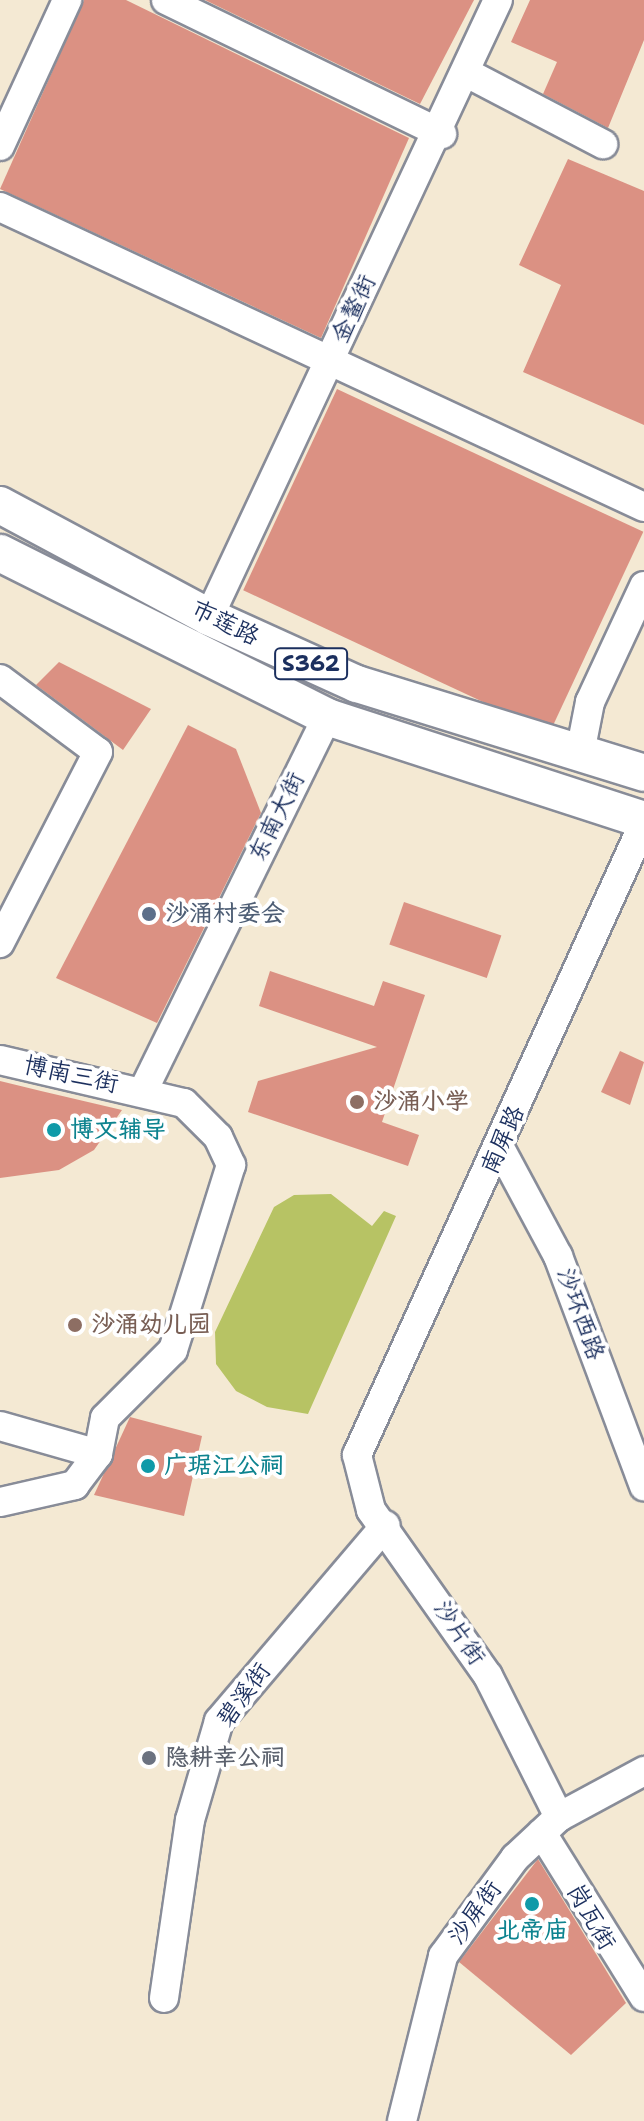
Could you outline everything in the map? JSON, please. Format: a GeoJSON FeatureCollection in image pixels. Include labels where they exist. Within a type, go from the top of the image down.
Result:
{"type":"FeatureCollection","features":[{"type":"Feature","properties":{"kind":"main road","name":"市莲路"},"geometry":{"type":"LineString","coordinates":[[0,505],[209,617],[357,684],[644,773]]}},
{"type":"Feature","properties":{"kind":"main road","name":"市莲路"},"geometry":{"type":"LineString","coordinates":[[0,553],[327,717],[644,822]]}},
{"type":"Feature","properties":{"kind":"street"},"geometry":{"type":"LineString","coordinates":[[0,146],[67,0]]}},
{"type":"Feature","properties":{"kind":"street"},"geometry":{"type":"LineString","coordinates":[[166,0],[442,134]]}},
{"type":"Feature","properties":{"kind":"street","name":"金鳌街"},"geometry":{"type":"LineString","coordinates":[[209,617],[498,0]]}},
{"type":"Feature","properties":{"kind":"street"},"geometry":{"type":"LineString","coordinates":[[465,72],[603,144]]}},
{"type":"Feature","properties":{"kind":"street"},"geometry":{"type":"LineString","coordinates":[[0,207],[644,507]]}},
{"type":"Feature","properties":{"kind":"street"},"geometry":{"type":"LineString","coordinates":[[580,753],[590,702],[644,586]]}},
{"type":"Feature","properties":{"kind":"street"},"geometry":{"type":"LineString","coordinates":[[0,679],[98,752],[0,943]]}},
{"type":"Feature","properties":{"kind":"street","name":"东南大街"},"geometry":{"type":"LineString","coordinates":[[143,1091],[327,717]]}},
{"type":"Feature","properties":{"kind":"street","name":"南屏路"},"geometry":{"type":"LineString","coordinates":[[357,1455],[500,1148],[644,822]]}},
{"type":"Feature","properties":{"kind":"street","name":"博南三街"},"geometry":{"type":"LineString","coordinates":[[0,1060],[184,1103],[218,1137],[231,1165],[173,1350],[105,1418],[98,1454]]}},
{"type":"Feature","properties":{"kind":"street","name":"沙环西路"},"geometry":{"type":"LineString","coordinates":[[500,1148],[558,1256],[644,1486]]}},
{"type":"Feature","properties":{"kind":"street"},"geometry":{"type":"LineString","coordinates":[[0,1426],[98,1454],[75,1485],[0,1502]]}},
{"type":"Feature","properties":{"kind":"street","name":"沙片街"},"geometry":{"type":"LineString","coordinates":[[357,1455],[371,1510],[386,1525],[488,1676],[550,1825]]}},
{"type":"Feature","properties":{"kind":"street","name":"碧溪街"},"geometry":{"type":"LineString","coordinates":[[164,1998],[190,1820],[219,1721],[386,1525]]}},
{"type":"Feature","properties":{"kind":"street"},"geometry":{"type":"LineString","coordinates":[[550,1825],[644,1771]]}},
{"type":"Feature","properties":{"kind":"street","name":"岗瓦街"},"geometry":{"type":"LineString","coordinates":[[550,1825],[644,1997]]}},
{"type":"Feature","properties":{"kind":"street","name":"沙屏街"},"geometry":{"type":"LineString","coordinates":[[402,2121],[443,1956],[550,1825]]}},
{"type":"Feature","properties":{"kind":"green space"},"geometry":{"type":"Polygon","coordinates":[[[331,1194],[372,1226],[384,1211],[396,1216],[308,1414],[267,1407],[236,1391],[216,1364],[215,1332],[274,1207],[294,1195],[331,1194]]]}},
{"type":"Feature","properties":{"kind":"building"},"geometry":{"type":"Polygon","coordinates":[[[84,0],[126,0],[409,138],[321,338],[0,189],[84,0]]]}},
{"type":"Feature","properties":{"kind":"building"},"geometry":{"type":"Polygon","coordinates":[[[205,0],[474,0],[420,104],[205,0]]]}},
{"type":"Feature","properties":{"kind":"building"},"geometry":{"type":"Polygon","coordinates":[[[530,0],[644,0],[644,40],[608,128],[543,94],[557,62],[511,42],[530,0]]]}},
{"type":"Feature","properties":{"kind":"building"},"geometry":{"type":"Polygon","coordinates":[[[568,159],[644,191],[644,425],[523,372],[561,285],[519,265],[568,159]]]}},
{"type":"Feature","properties":{"kind":"building"},"geometry":{"type":"Polygon","coordinates":[[[337,389],[643,532],[550,733],[243,590],[337,389]]]}},
{"type":"Feature","properties":{"kind":"building"},"geometry":{"type":"Polygon","coordinates":[[[59,662],[151,709],[123,750],[36,685],[59,662]]]}},
{"type":"Feature","properties":{"kind":"building","name":"沙涌村委会"},"geometry":{"type":"Polygon","coordinates":[[[188,725],[236,749],[261,813],[157,1023],[56,978],[188,725]]]}},
{"type":"Feature","properties":{"kind":"building"},"geometry":{"type":"Polygon","coordinates":[[[404,902],[501,936],[487,978],[389,945],[404,902]]]}},
{"type":"Feature","properties":{"kind":"building"},"geometry":{"type":"Polygon","coordinates":[[[270,971],[374,1006],[383,981],[425,995],[382,1122],[419,1135],[408,1166],[248,1112],[258,1081],[377,1047],[259,1006],[270,971]]]}},
{"type":"Feature","properties":{"kind":"building"},"geometry":{"type":"Polygon","coordinates":[[[620,1051],[644,1062],[630,1105],[601,1092],[620,1051]]]}},
{"type":"Feature","properties":{"kind":"building","name":"博文辅导"},"geometry":{"type":"Polygon","coordinates":[[[0,1081],[122,1110],[94,1150],[59,1170],[0,1178],[0,1081]]]}},
{"type":"Feature","properties":{"kind":"building","name":"广琚江公祠"},"geometry":{"type":"Polygon","coordinates":[[[130,1417],[202,1436],[184,1516],[94,1495],[130,1417]]]}},
{"type":"Feature","properties":{"kind":"building","name":"北帝庙"},"geometry":{"type":"Polygon","coordinates":[[[538,1859],[626,2003],[571,2055],[459,1962],[538,1859]]]}},
{"type":"Feature","properties":{"kind":"place","name":"沙涌村委会"},"geometry":{"type":"Point","coordinates":[149,914]}},
{"type":"Feature","properties":{"kind":"place","name":"沙涌小学"},"geometry":{"type":"Point","coordinates":[357,1102]}},
{"type":"Feature","properties":{"kind":"place","name":"博文辅导"},"geometry":{"type":"Point","coordinates":[54,1130]}},
{"type":"Feature","properties":{"kind":"place","name":"沙涌幼儿园"},"geometry":{"type":"Point","coordinates":[75,1325]}},
{"type":"Feature","properties":{"kind":"place","name":"广琚江公祠"},"geometry":{"type":"Point","coordinates":[148,1466]}},
{"type":"Feature","properties":{"kind":"place","name":"隐耕幸公祠"},"geometry":{"type":"Point","coordinates":[149,1758]}},
{"type":"Feature","properties":{"kind":"place","name":"北帝庙"},"geometry":{"type":"Point","coordinates":[532,1904]}}]}
